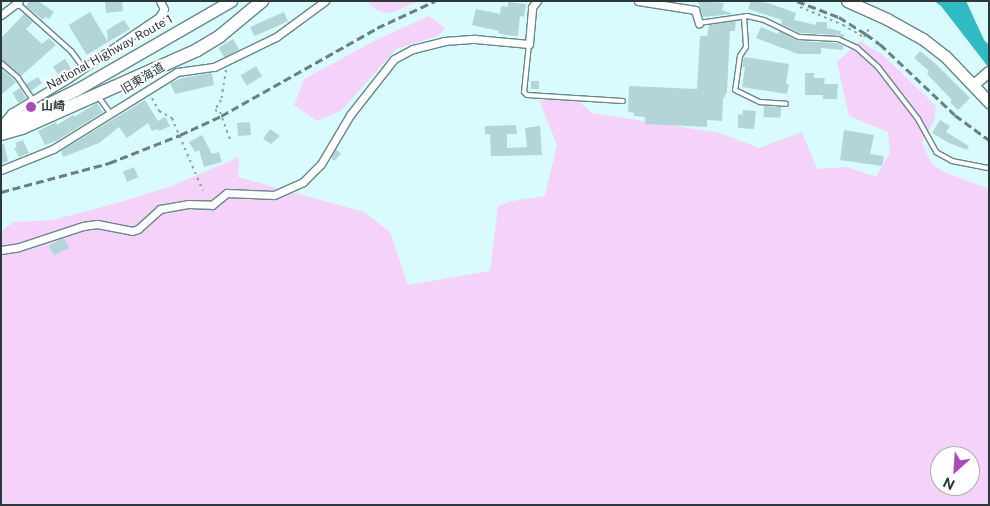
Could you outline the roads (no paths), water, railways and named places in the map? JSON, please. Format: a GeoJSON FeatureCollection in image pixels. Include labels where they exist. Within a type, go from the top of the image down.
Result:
{"type":"FeatureCollection","features":[{"type":"Feature","properties":{"kind":"highway","name":"National Highway Route 1"},"geometry":{"type":"LineString","coordinates":[[1,126],[76,90],[231,1]]}},
{"type":"Feature","properties":{"kind":"highway"},"geometry":{"type":"LineString","coordinates":[[1,134],[22,128],[197,50],[220,36],[262,1]]}},
{"type":"Feature","properties":{"kind":"highway"},"geometry":{"type":"LineString","coordinates":[[847,1],[887,19],[923,39],[945,56],[981,79],[989,102]]}},
{"type":"Feature","properties":{"kind":"street"},"geometry":{"type":"LineString","coordinates":[[1,126],[11,113],[66,80],[159,17],[164,9],[160,1]]}},
{"type":"Feature","properties":{"kind":"street","name":"旧東海道"},"geometry":{"type":"LineString","coordinates":[[1,170],[53,149],[177,72],[214,67],[276,37],[325,1]]}},
{"type":"Feature","properties":{"kind":"street"},"geometry":{"type":"LineString","coordinates":[[1,250],[18,247],[83,226],[110,225],[123,231],[132,231],[138,229],[160,209],[188,204],[212,205],[227,193],[274,195],[303,182],[322,164],[350,115],[394,58],[414,49],[444,41],[475,39],[529,44],[532,7],[537,1]]}},
{"type":"Feature","properties":{"kind":"street"},"geometry":{"type":"LineString","coordinates":[[638,1],[695,10],[699,23]]}},
{"type":"Feature","properties":{"kind":"street"},"geometry":{"type":"LineString","coordinates":[[1,16],[17,2]]}},
{"type":"Feature","properties":{"kind":"lane"},"geometry":{"type":"LineString","coordinates":[[17,2],[71,51],[80,63]]}},
{"type":"Feature","properties":{"kind":"lane"},"geometry":{"type":"LineString","coordinates":[[699,23],[744,17],[764,20],[800,37],[838,39],[857,48],[878,67],[918,119],[936,152],[952,161],[989,168]]}},
{"type":"Feature","properties":{"kind":"lane"},"geometry":{"type":"LineString","coordinates":[[744,17],[746,48],[740,56],[735,90],[760,102],[786,104]]}},
{"type":"Feature","properties":{"kind":"lane"},"geometry":{"type":"LineString","coordinates":[[529,44],[524,92],[527,95],[623,101]]}},
{"type":"Feature","properties":{"kind":"lane"},"geometry":{"type":"LineString","coordinates":[[1,63],[18,78],[32,99]]}},
{"type":"Feature","properties":{"kind":"lane"},"geometry":{"type":"LineString","coordinates":[[100,99],[110,114]]}},
{"type":"Feature","properties":{"kind":"water"},"geometry":{"type":"Polygon","coordinates":[[[934,1],[966,1],[984,40],[989,45],[989,68],[941,6],[934,1]]]}},
{"type":"Feature","properties":{"kind":"railway"},"geometry":{"type":"LineString","coordinates":[[1,192],[109,163],[180,135],[221,116],[377,28],[435,1]]}},
{"type":"Feature","properties":{"kind":"railway"},"geometry":{"type":"LineString","coordinates":[[797,1],[839,17],[880,44],[955,115],[989,140]]}},
{"type":"Feature","properties":{"kind":"place","name":"山崎"},"geometry":{"type":"Point","coordinates":[31,107]}}]}
